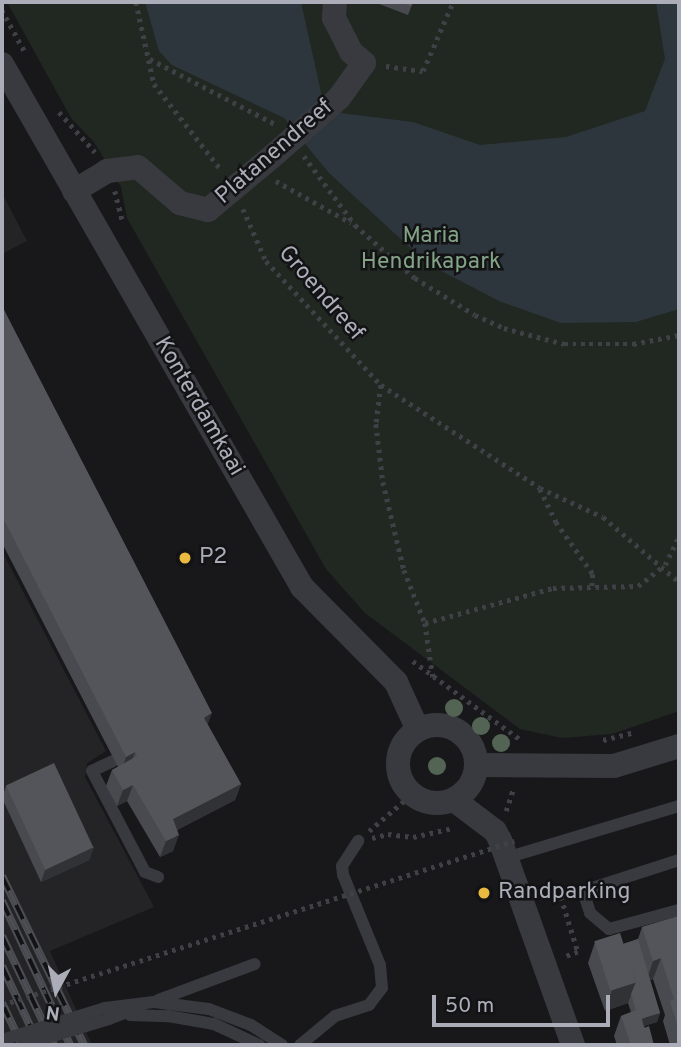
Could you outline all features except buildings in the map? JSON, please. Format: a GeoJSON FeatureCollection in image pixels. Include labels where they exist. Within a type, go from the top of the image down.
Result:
{"type":"FeatureCollection","features":[{"type":"Feature","properties":{"kind":"street"},"geometry":{"type":"LineString","coordinates":[[335,2],[334,18],[351,52],[365,63]]}},
{"type":"Feature","properties":{"kind":"street","name":"Platanendreef"},"geometry":{"type":"LineString","coordinates":[[74,191],[107,171],[138,167],[194,208],[208,210],[234,191],[339,98],[365,63]]}},
{"type":"Feature","properties":{"kind":"street","name":"Konterdamkaai"},"geometry":{"type":"LineString","coordinates":[[2,64],[302,587],[396,682],[418,730]]}},
{"type":"Feature","properties":{"kind":"street"},"geometry":{"type":"LineString","coordinates":[[454,800],[472,781],[476,765],[470,743],[462,734],[440,726],[418,730],[407,740],[399,761],[403,782],[412,794],[425,801],[454,800],[509,842],[531,928],[573,1045]]}},
{"type":"Feature","properties":{"kind":"street"},"geometry":{"type":"LineString","coordinates":[[476,765],[614,766],[679,746]]}},
{"type":"Feature","properties":{"kind":"lane"},"geometry":{"type":"LineString","coordinates":[[113,761],[92,771],[145,872],[158,877]]}},
{"type":"Feature","properties":{"kind":"lane"},"geometry":{"type":"LineString","coordinates":[[509,842],[679,806]]}},
{"type":"Feature","properties":{"kind":"lane"},"geometry":{"type":"LineString","coordinates":[[300,1045],[335,1016],[369,1005],[382,988],[380,965],[343,875],[342,866],[358,841]]}},
{"type":"Feature","properties":{"kind":"lane"},"geometry":{"type":"LineString","coordinates":[[679,860],[583,891],[590,913],[609,929],[679,910]]}},
{"type":"Feature","properties":{"kind":"lane"},"geometry":{"type":"LineString","coordinates":[[23,1045],[109,1019],[255,964]]}},
{"type":"Feature","properties":{"kind":"lane"},"geometry":{"type":"LineString","coordinates":[[2,1040],[105,1008],[154,1002],[209,1009],[243,1021],[282,1045]]}},
{"type":"Feature","properties":{"kind":"lane"},"geometry":{"type":"LineString","coordinates":[[109,1019],[169,1016],[223,1027],[259,1045]]}},
{"type":"Feature","properties":{"kind":"path","name":"Groendreef"},"geometry":{"type":"LineString","coordinates":[[136,2],[154,84],[234,191],[266,261],[381,385],[540,488],[603,517],[664,565],[679,582]]}},
{"type":"Feature","properties":{"kind":"path"},"geometry":{"type":"LineString","coordinates":[[365,63],[423,71],[453,2]]}},
{"type":"Feature","properties":{"kind":"path"},"geometry":{"type":"LineString","coordinates":[[2,10],[27,55]]}},
{"type":"Feature","properties":{"kind":"path"},"geometry":{"type":"LineString","coordinates":[[149,58],[285,130]]}},
{"type":"Feature","properties":{"kind":"path"},"geometry":{"type":"LineString","coordinates":[[52,100],[107,171],[127,231]]}},
{"type":"Feature","properties":{"kind":"path"},"geometry":{"type":"LineString","coordinates":[[300,150],[355,225],[415,278],[505,328],[564,344],[596,345],[679,335]]}},
{"type":"Feature","properties":{"kind":"path"},"geometry":{"type":"LineString","coordinates":[[256,170],[355,225]]}},
{"type":"Feature","properties":{"kind":"path"},"geometry":{"type":"LineString","coordinates":[[381,385],[376,424],[383,482],[404,570],[425,622],[433,678]]}},
{"type":"Feature","properties":{"kind":"path"},"geometry":{"type":"LineString","coordinates":[[540,488],[556,522],[593,574],[592,589]]}},
{"type":"Feature","properties":{"kind":"path"},"geometry":{"type":"LineString","coordinates":[[425,622],[553,588],[638,586],[664,565],[679,536]]}},
{"type":"Feature","properties":{"kind":"path"},"geometry":{"type":"LineString","coordinates":[[403,654],[505,733],[530,741]]}},
{"type":"Feature","properties":{"kind":"path"},"geometry":{"type":"LineString","coordinates":[[599,740],[645,729]]}},
{"type":"Feature","properties":{"kind":"path"},"geometry":{"type":"LineString","coordinates":[[358,841],[412,794]]}},
{"type":"Feature","properties":{"kind":"path"},"geometry":{"type":"LineString","coordinates":[[358,841],[388,834],[412,837],[464,825],[509,842]]}},
{"type":"Feature","properties":{"kind":"path"},"geometry":{"type":"LineString","coordinates":[[2,1005],[509,842]]}},
{"type":"Feature","properties":{"kind":"path"},"geometry":{"type":"LineString","coordinates":[[561,897],[578,952]]}},
{"type":"Feature","properties":{"kind":"shaded area"},"geometry":{"type":"Polygon","coordinates":[[[145,2],[301,2],[322,97],[340,113],[413,122],[480,145],[566,137],[645,111],[665,59],[656,2],[679,2],[679,309],[636,322],[561,323],[499,301],[428,264],[329,173],[284,118],[172,65],[159,51],[145,2]]]}},
{"type":"Feature","properties":{"kind":"shaded area"},"geometry":{"type":"Polygon","coordinates":[[[2,193],[27,241],[2,254],[2,193]]]}},
{"type":"Feature","properties":{"kind":"shaded area"},"geometry":{"type":"Polygon","coordinates":[[[2,551],[106,751],[87,763],[85,777],[154,907],[50,951],[92,1045],[2,1045],[2,551]]]}},
{"type":"Feature","properties":{"kind":"green space","name":"Maria Hendrikapark"},"geometry":{"type":"Polygon","coordinates":[[[7,2],[679,2],[679,711],[612,734],[562,738],[520,729],[365,613],[326,569],[127,218],[121,187],[94,142],[71,118],[7,2]]]}},
{"type":"Feature","properties":{"kind":"railway"},"geometry":{"type":"LineString","coordinates":[[2,876],[84,1045]]}},
{"type":"Feature","properties":{"kind":"railway"},"geometry":{"type":"LineString","coordinates":[[2,901],[70,1045]]}},
{"type":"Feature","properties":{"kind":"railway"},"geometry":{"type":"LineString","coordinates":[[2,936],[54,1045]]}},
{"type":"Feature","properties":{"kind":"railway"},"geometry":{"type":"LineString","coordinates":[[2,966],[39,1045]]}},
{"type":"Feature","properties":{"kind":"railway"},"geometry":{"type":"LineString","coordinates":[[2,1003],[22,1045]]}},
{"type":"Feature","properties":{"kind":"place","name":"P2"},"geometry":{"type":"Point","coordinates":[185,558]}},
{"type":"Feature","properties":{"kind":"place","name":"Randparking"},"geometry":{"type":"Point","coordinates":[484,893]}}]}
